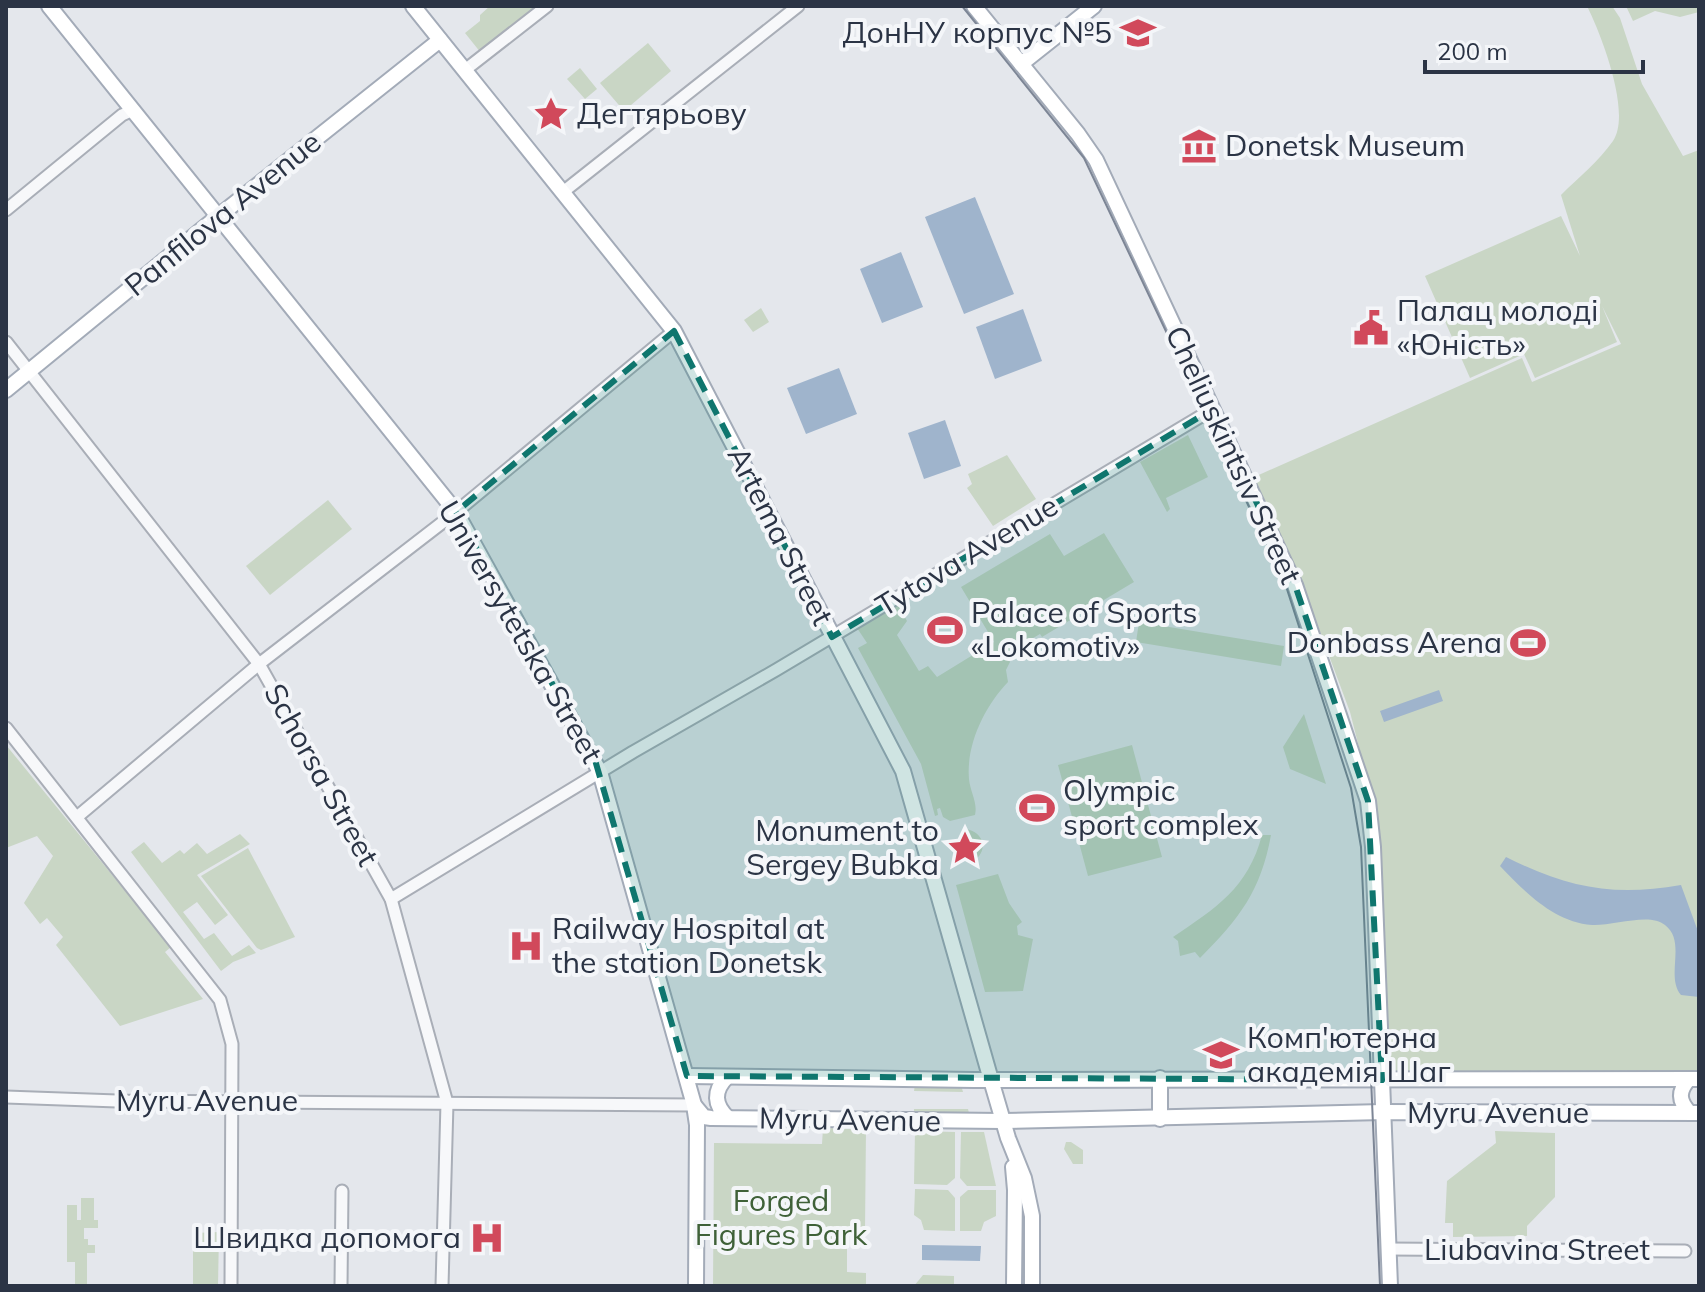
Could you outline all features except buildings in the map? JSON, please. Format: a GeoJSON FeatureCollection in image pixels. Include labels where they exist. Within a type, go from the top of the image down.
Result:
{"type":"FeatureCollection","features":[{"type":"Feature","properties":{"kind":"main road","name":"Universytetska Street"},"geometry":{"type":"LineString","coordinates":[[49,6],[456,512],[600,772],[694,1105],[697,1125],[696,1286]]}},
{"type":"Feature","properties":{"kind":"main road","name":"Artema Street"},"geometry":{"type":"LineString","coordinates":[[413,6],[674,331],[908,781],[991,1080],[1027,1192],[1032,1216],[1032,1286]]}},
{"type":"Feature","properties":{"kind":"main road","name":"Cheliuskintsiv Street"},"geometry":{"type":"LineString","coordinates":[[974,6],[1096,160],[1295,585],[1368,801],[1373,847],[1390,1286]]}},
{"type":"Feature","properties":{"kind":"main road"},"geometry":{"type":"LineString","coordinates":[[1021,64],[1094,6]]}},
{"type":"Feature","properties":{"kind":"main road","name":"Panfilova Avenue"},"geometry":{"type":"LineString","coordinates":[[6,390],[440,40]]}},
{"type":"Feature","properties":{"kind":"main road","name":"Myru Avenue"},"geometry":{"type":"LineString","coordinates":[[687,1076],[991,1080],[1694,1079]]}},
{"type":"Feature","properties":{"kind":"main road"},"geometry":{"type":"LineString","coordinates":[[727,1077],[720,1084],[716,1102],[728,1118]]}},
{"type":"Feature","properties":{"kind":"main road"},"geometry":{"type":"LineString","coordinates":[[1160,1078],[1160,1119]]}},
{"type":"Feature","properties":{"kind":"main road"},"geometry":{"type":"LineString","coordinates":[[1694,1079],[1680,1090],[1682,1105],[1694,1113]]}},
{"type":"Feature","properties":{"kind":"main road","name":"Myru Avenue"},"geometry":{"type":"LineString","coordinates":[[694,1105],[704,1117],[1003,1121],[1383,1112],[1694,1113]]}},
{"type":"Feature","properties":{"kind":"main road","name":"Artema Street"},"geometry":{"type":"LineString","coordinates":[[1008,1138],[1015,1190],[1014,1286]]}},
{"type":"Feature","properties":{"kind":"main road"},"geometry":{"type":"LineString","coordinates":[[1014,1241],[1017,1232],[1025,1228],[1032,1242]]}},
{"type":"Feature","properties":{"kind":"street"},"geometry":{"type":"LineString","coordinates":[[465,70],[547,6]]}},
{"type":"Feature","properties":{"kind":"street"},"geometry":{"type":"LineString","coordinates":[[563,192],[798,6]]}},
{"type":"Feature","properties":{"kind":"street"},"geometry":{"type":"LineString","coordinates":[[6,210],[122,115],[133,110]]}},
{"type":"Feature","properties":{"kind":"street"},"geometry":{"type":"LineString","coordinates":[[77,817],[259,664],[456,512],[674,331]]}},
{"type":"Feature","properties":{"kind":"street","name":"Schorsa Street"},"geometry":{"type":"LineString","coordinates":[[6,342],[259,664],[391,899],[447,1103],[442,1286]]}},
{"type":"Feature","properties":{"kind":"street","name":"Tytova Avenue"},"geometry":{"type":"LineString","coordinates":[[391,899],[1213,409]]}},
{"type":"Feature","properties":{"kind":"street"},"geometry":{"type":"LineString","coordinates":[[6,728],[220,1000],[232,1044],[231,1286]]}},
{"type":"Feature","properties":{"kind":"street","name":"Myru Avenue"},"geometry":{"type":"LineString","coordinates":[[6,1097],[694,1105]]}},
{"type":"Feature","properties":{"kind":"street"},"geometry":{"type":"LineString","coordinates":[[341,1286],[342,1191]]}},
{"type":"Feature","properties":{"kind":"street","name":"Liubavina Street"},"geometry":{"type":"LineString","coordinates":[[1388,1249],[1685,1251]]}},
{"type":"Feature","properties":{"kind":"highlighted area"},"geometry":{"type":"Polygon","coordinates":[[[674,331],[832,637],[1213,409],[1295,585],[1368,801],[1382,1080],[687,1076],[595,760],[456,512],[674,331]]]}},
{"type":"Feature","properties":{"kind":"green space"},"geometry":{"type":"Polygon","coordinates":[[[490,6],[538,6],[481,53],[465,33],[480,21],[480,15],[490,6]]]}},
{"type":"Feature","properties":{"kind":"green space"},"geometry":{"type":"Polygon","coordinates":[[[1587,6],[1612,6],[1620,18],[1642,84],[1683,156],[1699,150],[1699,1074],[1400,1073],[1392,1070],[1387,1061],[1380,848],[1374,806],[1350,712],[1302,583],[1252,478],[1522,358],[1532,382],[1621,344],[1602,306],[1617,342],[1535,378],[1524,354],[1470,378],[1425,276],[1561,216],[1580,256],[1561,195],[1613,141],[1619,112],[1612,74],[1587,6]]]}},
{"type":"Feature","properties":{"kind":"green space"},"geometry":{"type":"Polygon","coordinates":[[[1626,6],[1699,6],[1699,12],[1680,17],[1655,11],[1633,21],[1626,6]]]}},
{"type":"Feature","properties":{"kind":"green space"},"geometry":{"type":"Polygon","coordinates":[[[648,43],[671,71],[624,111],[600,83],[648,43]]]}},
{"type":"Feature","properties":{"kind":"green space"},"geometry":{"type":"Polygon","coordinates":[[[580,68],[597,89],[585,99],[567,79],[580,68]]]}},
{"type":"Feature","properties":{"kind":"green space"},"geometry":{"type":"Polygon","coordinates":[[[761,308],[769,322],[753,332],[744,320],[761,308]]]}},
{"type":"Feature","properties":{"kind":"green space"},"geometry":{"type":"Polygon","coordinates":[[[1188,435],[1208,477],[1166,498],[1170,509],[1167,512],[1140,462],[1188,435]]]}},
{"type":"Feature","properties":{"kind":"green space"},"geometry":{"type":"Polygon","coordinates":[[[1007,455],[1036,499],[993,526],[967,488],[972,484],[968,474],[1007,455]]]}},
{"type":"Feature","properties":{"kind":"green space"},"geometry":{"type":"Polygon","coordinates":[[[328,500],[352,529],[270,595],[246,566],[328,500]]]}},
{"type":"Feature","properties":{"kind":"green space"},"geometry":{"type":"Polygon","coordinates":[[[1104,533],[1134,582],[1042,637],[1040,634],[1006,654],[1010,662],[1006,670],[1008,682],[985,714],[971,752],[969,779],[975,815],[950,821],[943,817],[940,808],[935,816],[921,764],[858,648],[867,643],[857,628],[897,603],[907,621],[897,635],[919,671],[928,666],[937,677],[994,642],[961,587],[1050,534],[1064,556],[1104,533]]]}},
{"type":"Feature","properties":{"kind":"green space"},"geometry":{"type":"Polygon","coordinates":[[[1139,622],[1284,646],[1281,666],[1136,642],[1139,622]]]}},
{"type":"Feature","properties":{"kind":"green space"},"geometry":{"type":"Polygon","coordinates":[[[1304,714],[1326,784],[1290,769],[1283,747],[1304,714]]]}},
{"type":"Feature","properties":{"kind":"green space"},"geometry":{"type":"Polygon","coordinates":[[[6,745],[171,947],[165,952],[203,999],[120,1026],[56,945],[63,937],[47,918],[40,924],[24,903],[53,856],[37,836],[6,848],[6,745]]]}},
{"type":"Feature","properties":{"kind":"green space"},"geometry":{"type":"Polygon","coordinates":[[[1132,745],[1162,857],[1088,876],[1058,765],[1132,745]]]}},
{"type":"Feature","properties":{"kind":"green space"},"geometry":{"type":"Polygon","coordinates":[[[966,829],[977,834],[982,842],[982,851],[975,860],[971,853],[974,844],[967,838],[966,829]]]}},
{"type":"Feature","properties":{"kind":"green space"},"geometry":{"type":"Polygon","coordinates":[[[240,834],[250,844],[197,875],[228,915],[215,925],[197,902],[183,912],[204,939],[214,933],[232,956],[249,945],[256,953],[233,962],[221,971],[131,852],[144,842],[162,863],[180,850],[184,854],[197,843],[207,854],[240,834]]]}},
{"type":"Feature","properties":{"kind":"green space"},"geometry":{"type":"Polygon","coordinates":[[[1262,835],[1271,835],[1267,855],[1254,888],[1237,917],[1200,958],[1195,952],[1180,956],[1178,941],[1173,937],[1216,906],[1239,883],[1262,835]]]}},
{"type":"Feature","properties":{"kind":"green space"},"geometry":{"type":"Polygon","coordinates":[[[248,848],[295,937],[261,950],[201,876],[248,848]]]}},
{"type":"Feature","properties":{"kind":"green space"},"geometry":{"type":"Polygon","coordinates":[[[998,874],[1009,903],[1022,922],[1017,926],[1018,935],[1033,939],[1023,991],[985,992],[956,885],[998,874]]]}},
{"type":"Feature","properties":{"kind":"green space"},"geometry":{"type":"Polygon","coordinates":[[[915,1085],[961,1085],[963,1092],[914,1091],[915,1085]]]}},
{"type":"Feature","properties":{"kind":"green space"},"geometry":{"type":"Polygon","coordinates":[[[914,1109],[968,1109],[970,1117],[914,1116],[914,1109]]]}},
{"type":"Feature","properties":{"kind":"green space","name":"Forged Figures Park"},"geometry":{"type":"Polygon","coordinates":[[[823,1128],[866,1129],[865,1230],[847,1230],[847,1272],[866,1273],[866,1286],[713,1286],[714,1143],[822,1144],[823,1128]]]}},
{"type":"Feature","properties":{"kind":"green space"},"geometry":{"type":"Polygon","coordinates":[[[915,1131],[955,1132],[955,1178],[947,1185],[914,1184],[915,1131]]]}},
{"type":"Feature","properties":{"kind":"green space"},"geometry":{"type":"Polygon","coordinates":[[[1495,1131],[1555,1133],[1555,1197],[1527,1226],[1527,1236],[1453,1237],[1453,1223],[1445,1223],[1447,1181],[1496,1143],[1495,1131]]]}},
{"type":"Feature","properties":{"kind":"green space"},"geometry":{"type":"Polygon","coordinates":[[[961,1132],[984,1132],[996,1186],[967,1186],[960,1178],[961,1132]]]}},
{"type":"Feature","properties":{"kind":"green space"},"geometry":{"type":"Polygon","coordinates":[[[1066,1142],[1083,1150],[1083,1164],[1073,1164],[1064,1149],[1066,1142]]]}},
{"type":"Feature","properties":{"kind":"green space"},"geometry":{"type":"Polygon","coordinates":[[[915,1189],[948,1190],[955,1198],[955,1231],[924,1230],[921,1220],[914,1215],[915,1189]]]}},
{"type":"Feature","properties":{"kind":"green space"},"geometry":{"type":"Polygon","coordinates":[[[968,1190],[996,1190],[996,1216],[984,1222],[981,1231],[960,1231],[960,1197],[968,1190]]]}},
{"type":"Feature","properties":{"kind":"green space"},"geometry":{"type":"Polygon","coordinates":[[[81,1198],[94,1198],[94,1220],[98,1220],[98,1228],[84,1228],[84,1239],[88,1239],[88,1245],[95,1245],[95,1253],[87,1253],[87,1284],[75,1284],[75,1262],[67,1262],[67,1205],[77,1205],[77,1220],[81,1220],[81,1198]]]}},
{"type":"Feature","properties":{"kind":"green space"},"geometry":{"type":"Polygon","coordinates":[[[219,1232],[218,1286],[193,1286],[193,1233],[219,1232]]]}},
{"type":"Feature","properties":{"kind":"green space"},"geometry":{"type":"Polygon","coordinates":[[[923,1275],[954,1276],[954,1286],[914,1286],[923,1275]]]}},
{"type":"Feature","properties":{"kind":"water"},"geometry":{"type":"Polygon","coordinates":[[[975,197],[1014,294],[964,314],[925,217],[975,197]]]}},
{"type":"Feature","properties":{"kind":"water"},"geometry":{"type":"Polygon","coordinates":[[[901,252],[923,307],[882,323],[860,269],[901,252]]]}},
{"type":"Feature","properties":{"kind":"water"},"geometry":{"type":"Polygon","coordinates":[[[1023,309],[1042,361],[995,379],[976,327],[1023,309]]]}},
{"type":"Feature","properties":{"kind":"water"},"geometry":{"type":"Polygon","coordinates":[[[839,368],[857,414],[806,434],[787,388],[839,368]]]}},
{"type":"Feature","properties":{"kind":"water"},"geometry":{"type":"Polygon","coordinates":[[[945,420],[961,466],[924,479],[908,433],[945,420]]]}},
{"type":"Feature","properties":{"kind":"water"},"geometry":{"type":"Polygon","coordinates":[[[1439,690],[1443,701],[1384,722],[1380,711],[1439,690]]]}},
{"type":"Feature","properties":{"kind":"water"},"geometry":{"type":"Polygon","coordinates":[[[1506,857],[1550,876],[1591,887],[1634,890],[1681,885],[1699,934],[1699,997],[1681,995],[1677,987],[1675,940],[1665,925],[1658,921],[1641,920],[1592,925],[1565,918],[1541,904],[1500,866],[1506,857]]]}},
{"type":"Feature","properties":{"kind":"water"},"geometry":{"type":"Polygon","coordinates":[[[922,1245],[981,1246],[980,1261],[922,1260],[922,1245]]]}},
{"type":"Feature","properties":{"kind":"tram line"},"geometry":{"type":"LineString","coordinates":[[962,6],[1084,158],[1285,583],[1351,788],[1361,847],[1380,1286]]}},
{"type":"Feature","properties":{"kind":"place","name":"ДонНУ корпус №5"},"geometry":{"type":"Point","coordinates":[1138,33]}},
{"type":"Feature","properties":{"kind":"place","name":"Дегтярьову"},"geometry":{"type":"Point","coordinates":[551,114]}},
{"type":"Feature","properties":{"kind":"place","name":"Donetsk Museum"},"geometry":{"type":"Point","coordinates":[1199,146]}},
{"type":"Feature","properties":{"kind":"place","name":"Палац молоді «Юність»"},"geometry":{"type":"Point","coordinates":[1371,328]}},
{"type":"Feature","properties":{"kind":"place","name":"Palace of Sports «Lokomotiv»"},"geometry":{"type":"Point","coordinates":[945,630]}},
{"type":"Feature","properties":{"kind":"place","name":"Donbass Arena"},"geometry":{"type":"Point","coordinates":[1528,643]}},
{"type":"Feature","properties":{"kind":"place","name":"Olympic sport complex"},"geometry":{"type":"Point","coordinates":[1037,808]}},
{"type":"Feature","properties":{"kind":"place","name":"Monument to Sergey Bubka"},"geometry":{"type":"Point","coordinates":[965,848]}},
{"type":"Feature","properties":{"kind":"place","name":"Railway Hospital at the station Donetsk"},"geometry":{"type":"Point","coordinates":[526,946]}},
{"type":"Feature","properties":{"kind":"place","name":"Комп'ютерна академія Шаг"},"geometry":{"type":"Point","coordinates":[1221,1055]}},
{"type":"Feature","properties":{"kind":"place","name":"Швидка допомога"},"geometry":{"type":"Point","coordinates":[487,1238]}}]}
